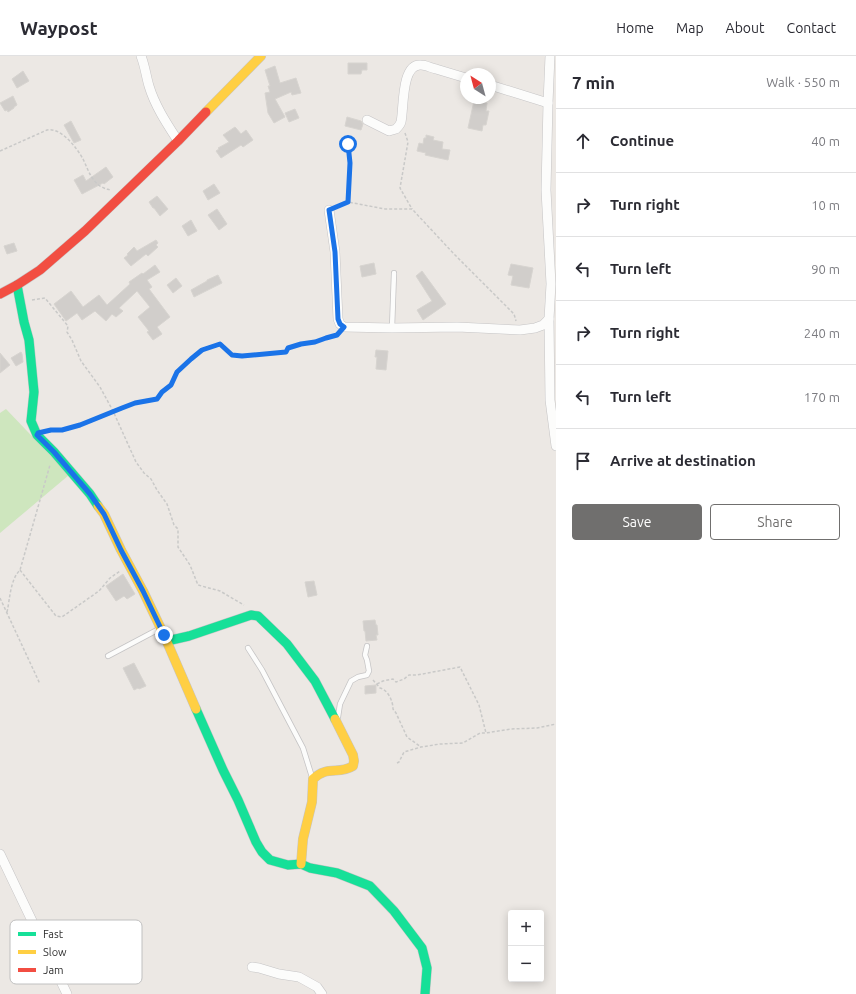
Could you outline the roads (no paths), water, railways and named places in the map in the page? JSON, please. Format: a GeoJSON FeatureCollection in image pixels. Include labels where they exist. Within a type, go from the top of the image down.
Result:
{"type":"FeatureCollection","features":[{"type":"Feature","properties":{"kind":"street"},"geometry":{"type":"LineString","coordinates":[[142,56],[149,87],[162,117],[178,141]]}},
{"type":"Feature","properties":{"kind":"street"},"geometry":{"type":"LineString","coordinates":[[0,294],[40,270],[85,231],[178,141],[261,56]]}},
{"type":"Feature","properties":{"kind":"street"},"geometry":{"type":"LineString","coordinates":[[550,56],[546,190],[551,284],[549,319],[550,400],[556,446]]}},
{"type":"Feature","properties":{"kind":"street"},"geometry":{"type":"LineString","coordinates":[[367,120],[389,131],[396,130],[401,122],[405,83],[409,71],[414,66],[421,65],[460,76]]}},
{"type":"Feature","properties":{"kind":"street"},"geometry":{"type":"LineString","coordinates":[[496,87],[548,103]]}},
{"type":"Feature","properties":{"kind":"street"},"geometry":{"type":"LineString","coordinates":[[329,210],[335,252],[338,319],[340,324],[344,327],[457,327],[520,330],[535,328],[543,325],[549,319]]}},
{"type":"Feature","properties":{"kind":"street"},"geometry":{"type":"LineString","coordinates":[[17,285],[29,340],[34,392],[31,420],[37,435],[54,452],[90,494],[104,514],[161,628],[205,731],[256,842],[262,852],[270,860],[288,865],[301,864],[310,868],[337,873],[370,886],[394,911],[422,948],[427,968],[425,994]]}},
{"type":"Feature","properties":{"kind":"street"},"geometry":{"type":"LineString","coordinates":[[167,641],[189,636],[251,615],[258,616],[287,644],[315,681],[353,755],[354,761],[353,766],[318,774],[313,779],[312,802],[303,839],[301,864]]}},
{"type":"Feature","properties":{"kind":"street"},"geometry":{"type":"LineString","coordinates":[[0,854],[32,920]]}},
{"type":"Feature","properties":{"kind":"street"},"geometry":{"type":"LineString","coordinates":[[252,967],[279,974],[299,976],[316,987],[322,994]]}},
{"type":"Feature","properties":{"kind":"street"},"geometry":{"type":"LineString","coordinates":[[62,984],[67,994]]}},
{"type":"Feature","properties":{"kind":"lane"},"geometry":{"type":"LineString","coordinates":[[392,328],[394,273]]}},
{"type":"Feature","properties":{"kind":"lane"},"geometry":{"type":"LineString","coordinates":[[108,656],[161,628]]}},
{"type":"Feature","properties":{"kind":"lane"},"geometry":{"type":"LineString","coordinates":[[337,723],[340,704],[351,681],[358,677],[367,675],[369,671],[365,654],[367,646]]}},
{"type":"Feature","properties":{"kind":"lane"},"geometry":{"type":"LineString","coordinates":[[248,648],[262,670],[303,748],[313,779]]}}]}
